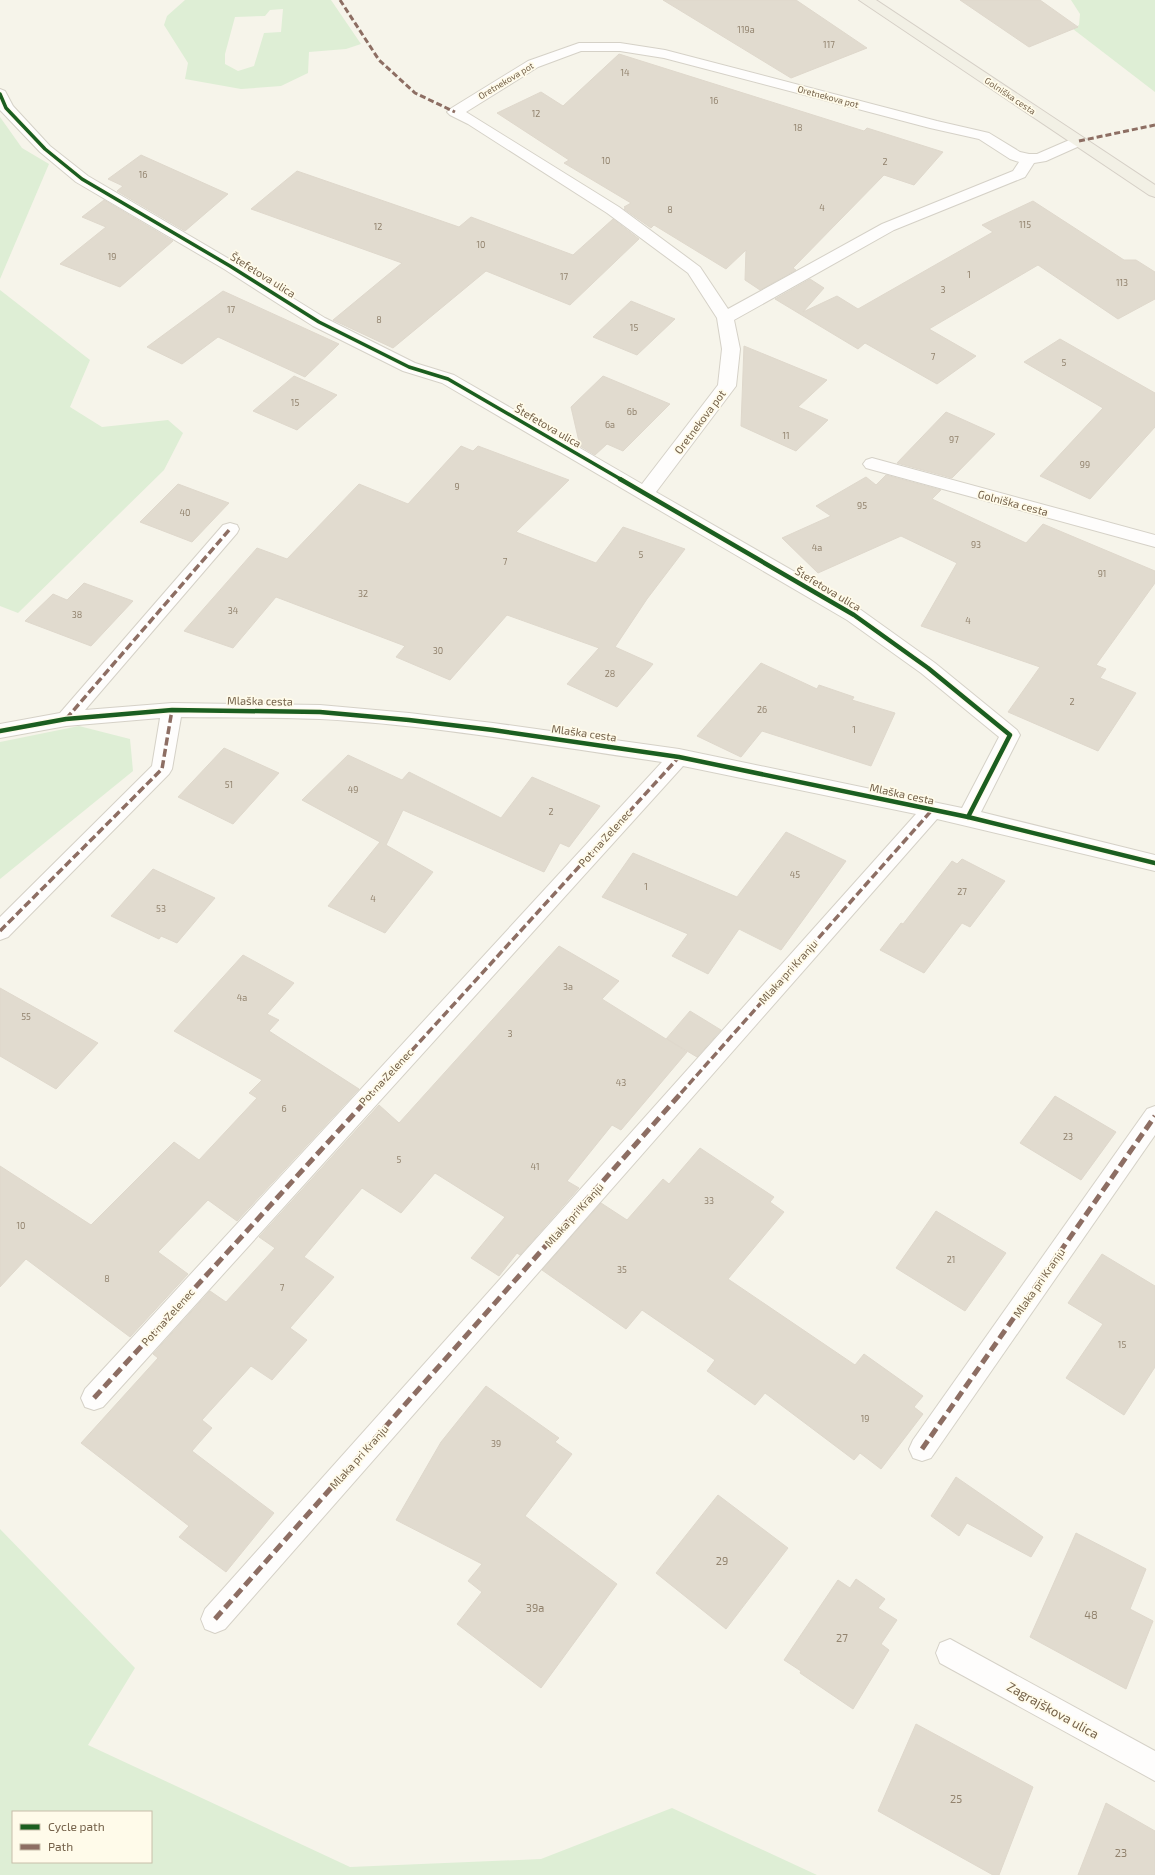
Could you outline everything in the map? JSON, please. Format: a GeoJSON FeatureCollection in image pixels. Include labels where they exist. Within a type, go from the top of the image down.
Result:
{"type":"FeatureCollection","features":[{"type":"Feature","properties":{"kind":"main road","name":"Golniška cesta"},"geometry":{"type":"LineString","coordinates":[[866,0],[1155,192]]}},
{"type":"Feature","properties":{"kind":"street","name":"Oretnekova pot"},"geometry":{"type":"LineString","coordinates":[[645,493],[727,386],[731,349],[725,318],[694,270],[613,210],[473,121],[455,112],[532,64],[579,47],[620,47],[665,54],[935,125],[984,136],[1010,153],[1029,159]]}},
{"type":"Feature","properties":{"kind":"street","name":"Štefetova ulica"},"geometry":{"type":"LineString","coordinates":[[0,94],[6,108],[46,149],[82,179],[230,266],[318,322],[409,367],[448,379],[854,615],[928,668],[1010,735],[968,817]]}},
{"type":"Feature","properties":{"kind":"street"},"geometry":{"type":"LineString","coordinates":[[725,318],[888,227],[1019,174],[1029,159],[1040,158],[1079,141]]}},
{"type":"Feature","properties":{"kind":"street","name":"Golniška cesta"},"geometry":{"type":"LineString","coordinates":[[872,464],[1155,541]]}},
{"type":"Feature","properties":{"kind":"street"},"geometry":{"type":"LineString","coordinates":[[66,719],[230,529]]}},
{"type":"Feature","properties":{"kind":"street"},"geometry":{"type":"LineString","coordinates":[[0,931],[162,769],[172,710]]}},
{"type":"Feature","properties":{"kind":"street","name":"Mlaška cesta"},"geometry":{"type":"LineString","coordinates":[[0,731],[66,719],[172,710],[320,712],[493,730],[678,757],[968,817],[1155,863]]}},
{"type":"Feature","properties":{"kind":"street","name":"Pot na Zelenec"},"geometry":{"type":"LineString","coordinates":[[94,1398],[678,757]]}},
{"type":"Feature","properties":{"kind":"street","name":"Mlaka pri Kranju"},"geometry":{"type":"LineString","coordinates":[[215,1619],[932,810]]}},
{"type":"Feature","properties":{"kind":"street","name":"Mlaka pri Kranju"},"geometry":{"type":"LineString","coordinates":[[922,1449],[1155,1116]]}},
{"type":"Feature","properties":{"kind":"street","name":"Zagrajškova ulica"},"geometry":{"type":"LineString","coordinates":[[950,1653],[1155,1767]]}},
{"type":"Feature","properties":{"kind":"green space"},"geometry":{"type":"Polygon","coordinates":[[[185,0],[331,0],[361,44],[346,49],[309,52],[308,73],[281,86],[241,89],[185,79],[188,63],[164,25],[167,16],[185,0]],[[283,9],[270,10],[265,16],[235,17],[225,54],[225,64],[238,71],[254,66],[264,33],[281,32],[283,9]]]}},
{"type":"Feature","properties":{"kind":"green space"},"geometry":{"type":"Polygon","coordinates":[[[1071,0],[1155,0],[1155,92],[1073,29],[1079,25],[1080,14],[1071,0]]]}},
{"type":"Feature","properties":{"kind":"green space"},"geometry":{"type":"Polygon","coordinates":[[[0,117],[22,148],[49,164],[0,279],[0,117]]]}},
{"type":"Feature","properties":{"kind":"green space"},"geometry":{"type":"Polygon","coordinates":[[[0,290],[90,360],[70,407],[102,427],[168,420],[183,433],[164,470],[18,613],[0,606],[0,290]]]}},
{"type":"Feature","properties":{"kind":"green space"},"geometry":{"type":"Polygon","coordinates":[[[79,726],[130,739],[133,771],[0,879],[0,742],[79,726]]]}},
{"type":"Feature","properties":{"kind":"green space"},"geometry":{"type":"Polygon","coordinates":[[[0,1529],[135,1668],[88,1745],[350,1867],[541,1859],[672,1808],[817,1875],[0,1875],[0,1529]]]}},
{"type":"Feature","properties":{"kind":"building"},"geometry":{"type":"Polygon","coordinates":[[[663,0],[796,0],[867,48],[791,78],[663,0]]]}},
{"type":"Feature","properties":{"kind":"building"},"geometry":{"type":"Polygon","coordinates":[[[960,0],[1040,0],[1078,27],[1029,47],[960,0]]]}},
{"type":"Feature","properties":{"kind":"building"},"geometry":{"type":"Polygon","coordinates":[[[619,54],[864,131],[867,128],[943,152],[914,185],[884,175],[793,268],[796,270],[760,290],[745,280],[746,250],[726,269],[654,225],[651,228],[624,209],[626,208],[624,207],[631,203],[564,163],[569,160],[497,113],[541,92],[563,106],[619,54]]]}},
{"type":"Feature","properties":{"kind":"building"},"geometry":{"type":"Polygon","coordinates":[[[141,155],[228,194],[185,231],[117,191],[123,186],[108,179],[141,155]]]}},
{"type":"Feature","properties":{"kind":"building"},"geometry":{"type":"Polygon","coordinates":[[[297,171],[459,227],[471,217],[573,255],[613,219],[639,239],[570,305],[486,271],[393,348],[333,320],[402,263],[251,209],[297,171]]]}},
{"type":"Feature","properties":{"kind":"building"},"geometry":{"type":"Polygon","coordinates":[[[104,200],[173,241],[120,287],[60,264],[106,227],[82,217],[104,200]]]}},
{"type":"Feature","properties":{"kind":"building"},"geometry":{"type":"Polygon","coordinates":[[[1033,201],[1124,260],[1136,260],[1155,272],[1155,299],[1118,319],[1038,265],[929,329],[976,356],[937,384],[865,343],[858,349],[775,299],[810,279],[824,288],[803,312],[837,296],[858,309],[993,232],[982,225],[1033,201]]]}},
{"type":"Feature","properties":{"kind":"building"},"geometry":{"type":"Polygon","coordinates":[[[223,291],[339,344],[305,377],[218,337],[182,364],[147,347],[223,291]]]}},
{"type":"Feature","properties":{"kind":"building"},"geometry":{"type":"Polygon","coordinates":[[[631,301],[675,319],[637,355],[593,337],[631,301]]]}},
{"type":"Feature","properties":{"kind":"building"},"geometry":{"type":"Polygon","coordinates":[[[1060,339],[1155,393],[1155,427],[1090,499],[1040,476],[1103,408],[1024,362],[1060,339]]]}},
{"type":"Feature","properties":{"kind":"building"},"geometry":{"type":"Polygon","coordinates":[[[744,346],[827,380],[798,407],[828,420],[796,451],[741,426],[744,346]]]}},
{"type":"Feature","properties":{"kind":"building"},"geometry":{"type":"Polygon","coordinates":[[[294,376],[337,395],[297,430],[253,411],[294,376]]]}},
{"type":"Feature","properties":{"kind":"building"},"geometry":{"type":"Polygon","coordinates":[[[603,376],[670,404],[623,451],[607,444],[595,455],[580,446],[571,407],[603,376]]]}},
{"type":"Feature","properties":{"kind":"building"},"geometry":{"type":"Polygon","coordinates":[[[946,412],[995,434],[952,478],[897,463],[946,412]]]}},
{"type":"Feature","properties":{"kind":"building"},"geometry":{"type":"Polygon","coordinates":[[[461,446],[473,451],[478,446],[569,480],[516,532],[596,563],[623,527],[685,549],[647,599],[615,647],[653,664],[617,707],[567,684],[599,648],[507,615],[450,680],[396,657],[405,646],[276,597],[233,648],[184,631],[257,548],[287,559],[359,484],[408,504],[461,446]]]}},
{"type":"Feature","properties":{"kind":"building"},"geometry":{"type":"Polygon","coordinates":[[[886,475],[941,490],[932,499],[1026,543],[1043,524],[1155,571],[1155,583],[1096,665],[1106,669],[1100,678],[1136,693],[1098,751],[1008,712],[1040,667],[921,626],[957,563],[901,536],[818,573],[782,538],[831,516],[816,506],[866,477],[876,485],[886,475]]]}},
{"type":"Feature","properties":{"kind":"building"},"geometry":{"type":"Polygon","coordinates":[[[178,484],[229,503],[192,542],[140,522],[178,484]]]}},
{"type":"Feature","properties":{"kind":"building"},"geometry":{"type":"Polygon","coordinates":[[[84,583],[133,601],[91,646],[25,621],[53,594],[67,600],[84,583]]]}},
{"type":"Feature","properties":{"kind":"building"},"geometry":{"type":"Polygon","coordinates":[[[761,663],[817,689],[819,685],[854,697],[852,700],[895,713],[871,766],[762,731],[741,757],[697,736],[761,663]]]}},
{"type":"Feature","properties":{"kind":"building"},"geometry":{"type":"Polygon","coordinates":[[[224,748],[279,773],[233,824],[178,797],[224,748]]]}},
{"type":"Feature","properties":{"kind":"building"},"geometry":{"type":"Polygon","coordinates":[[[348,755],[402,780],[409,772],[501,818],[532,777],[600,806],[569,847],[560,843],[544,872],[403,810],[386,845],[433,872],[385,933],[328,906],[380,842],[302,800],[348,755]]]}},
{"type":"Feature","properties":{"kind":"building"},"geometry":{"type":"Polygon","coordinates":[[[786,832],[846,861],[781,950],[739,929],[708,974],[672,956],[688,934],[602,897],[633,853],[737,897],[786,832]]]}},
{"type":"Feature","properties":{"kind":"building"},"geometry":{"type":"Polygon","coordinates":[[[962,859],[1005,881],[970,927],[962,923],[924,973],[880,950],[901,923],[903,924],[952,861],[957,864],[962,859]]]}},
{"type":"Feature","properties":{"kind":"building"},"geometry":{"type":"Polygon","coordinates":[[[153,869],[215,898],[177,943],[161,936],[159,939],[111,916],[153,869]]]}},
{"type":"Feature","properties":{"kind":"building"},"geometry":{"type":"Polygon","coordinates":[[[559,946],[619,981],[602,999],[666,1039],[690,1011],[721,1030],[697,1057],[667,1039],[687,1052],[621,1130],[612,1125],[567,1181],[579,1188],[520,1255],[517,1253],[499,1276],[471,1258],[505,1217],[435,1173],[401,1213],[362,1188],[304,1257],[334,1277],[290,1328],[307,1340],[272,1380],[251,1366],[202,1420],[212,1428],[192,1451],[274,1513],[226,1572],[179,1537],[189,1526],[81,1443],[158,1358],[153,1354],[210,1291],[226,1302],[275,1248],[259,1237],[379,1105],[399,1123],[559,946]]]}},
{"type":"Feature","properties":{"kind":"building"},"geometry":{"type":"Polygon","coordinates":[[[243,955],[294,983],[267,1014],[279,1020],[269,1031],[359,1089],[237,1221],[208,1200],[158,1252],[188,1274],[130,1337],[26,1259],[0,1287],[0,1166],[91,1225],[174,1142],[199,1160],[257,1098],[249,1093],[262,1080],[174,1031],[243,955]]]}},
{"type":"Feature","properties":{"kind":"building"},"geometry":{"type":"Polygon","coordinates":[[[0,988],[98,1043],[56,1089],[0,1056],[0,988]]]}},
{"type":"Feature","properties":{"kind":"building"},"geometry":{"type":"Polygon","coordinates":[[[1055,1096],[1116,1132],[1081,1180],[1020,1143],[1055,1096]]]}},
{"type":"Feature","properties":{"kind":"building"},"geometry":{"type":"Polygon","coordinates":[[[700,1148],[774,1197],[770,1202],[784,1212],[728,1279],[855,1365],[864,1354],[923,1396],[914,1407],[923,1414],[881,1469],[860,1453],[854,1460],[765,1393],[755,1405],[707,1371],[715,1360],[642,1310],[626,1329],[542,1270],[601,1203],[627,1220],[663,1179],[669,1184],[700,1148]]]}},
{"type":"Feature","properties":{"kind":"building"},"geometry":{"type":"Polygon","coordinates":[[[936,1211],[1006,1253],[965,1311],[896,1268],[936,1211]]]}},
{"type":"Feature","properties":{"kind":"building"},"geometry":{"type":"Polygon","coordinates":[[[1102,1254],[1155,1286],[1155,1367],[1124,1415],[1066,1378],[1103,1324],[1068,1303],[1102,1254]]]}},
{"type":"Feature","properties":{"kind":"building"},"geometry":{"type":"Polygon","coordinates":[[[486,1386],[559,1438],[555,1442],[572,1454],[525,1516],[617,1584],[541,1688],[457,1624],[482,1592],[468,1581],[482,1564],[396,1520],[441,1442],[486,1386]]]}},
{"type":"Feature","properties":{"kind":"building"},"geometry":{"type":"Polygon","coordinates":[[[956,1477],[1043,1537],[1031,1557],[967,1523],[959,1536],[931,1516],[956,1477]]]}},
{"type":"Feature","properties":{"kind":"building"},"geometry":{"type":"Polygon","coordinates":[[[718,1495],[788,1548],[726,1629],[656,1573],[718,1495]]]}},
{"type":"Feature","properties":{"kind":"building"},"geometry":{"type":"Polygon","coordinates":[[[1076,1533],[1146,1569],[1130,1609],[1153,1621],[1126,1689],[1030,1637],[1076,1533]]]}},
{"type":"Feature","properties":{"kind":"building"},"geometry":{"type":"Polygon","coordinates":[[[856,1579],[885,1599],[878,1608],[897,1620],[881,1644],[889,1650],[853,1709],[800,1673],[801,1671],[784,1660],[838,1580],[850,1588],[856,1579]]]}},
{"type":"Feature","properties":{"kind":"building"},"geometry":{"type":"Polygon","coordinates":[[[916,1724],[1033,1787],[999,1875],[993,1875],[878,1811],[916,1724]]]}},
{"type":"Feature","properties":{"kind":"building"},"geometry":{"type":"Polygon","coordinates":[[[1106,1803],[1155,1831],[1155,1875],[1078,1875],[1106,1803]]]}},
{"type":"Feature","properties":{"kind":"marked path"},"geometry":{"type":"LineString","coordinates":[[340,0],[379,60],[415,93],[455,112]]}},
{"type":"Feature","properties":{"kind":"marked path"},"geometry":{"type":"LineString","coordinates":[[1079,141],[1155,125]]}},
{"type":"Feature","properties":{"kind":"marked path"},"geometry":{"type":"LineString","coordinates":[[66,719],[230,529]]}},
{"type":"Feature","properties":{"kind":"marked path"},"geometry":{"type":"LineString","coordinates":[[0,931],[162,769],[172,710]]}},
{"type":"Feature","properties":{"kind":"marked path"},"geometry":{"type":"LineString","coordinates":[[94,1398],[679,757]]}},
{"type":"Feature","properties":{"kind":"marked path"},"geometry":{"type":"LineString","coordinates":[[215,1619],[932,810]]}},
{"type":"Feature","properties":{"kind":"marked path"},"geometry":{"type":"LineString","coordinates":[[922,1449],[1155,1116]]}},
{"type":"Feature","properties":{"kind":"cycle path"},"geometry":{"type":"LineString","coordinates":[[0,94],[6,108],[45,149],[82,179],[230,266],[319,322],[409,367],[448,379],[854,615],[928,668],[1010,735],[968,817]]}},
{"type":"Feature","properties":{"kind":"cycle path"},"geometry":{"type":"LineString","coordinates":[[0,731],[66,719],[172,710],[320,712],[409,720],[493,730],[679,757],[968,817],[1155,863]]}}]}
